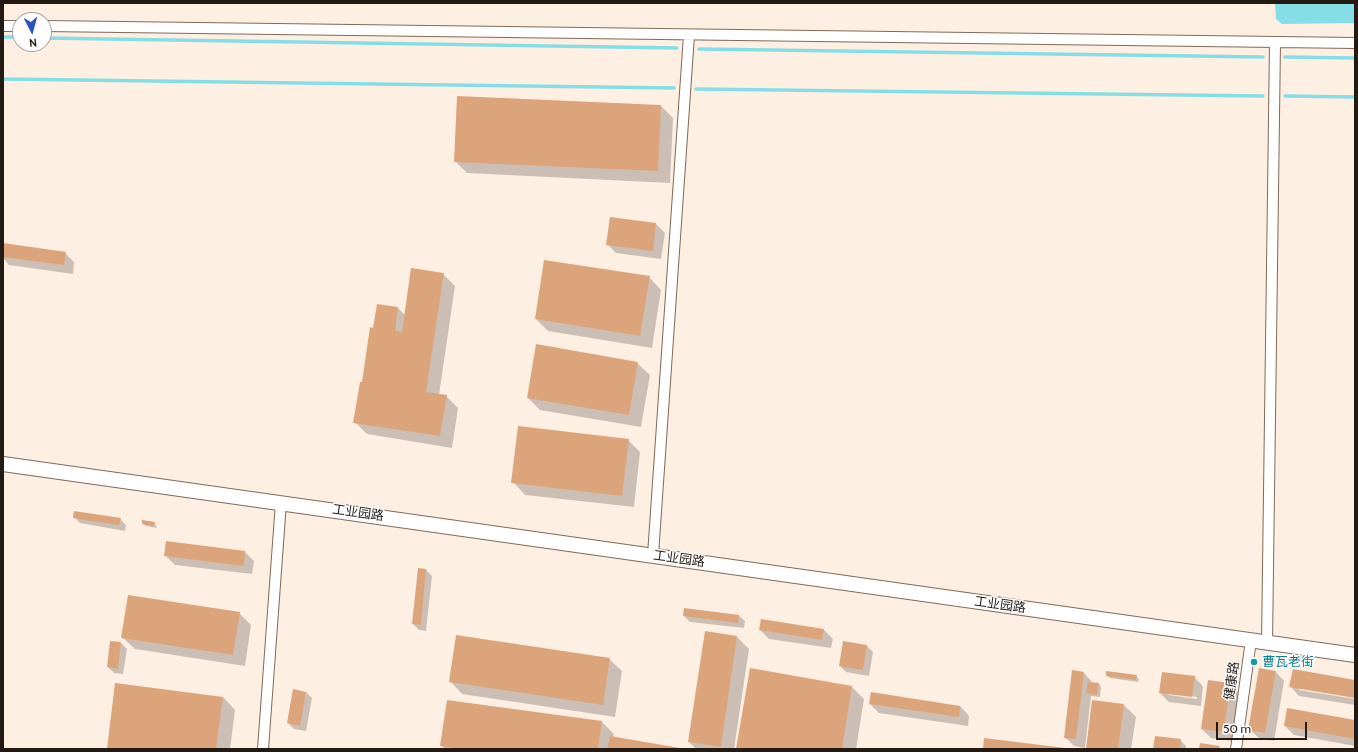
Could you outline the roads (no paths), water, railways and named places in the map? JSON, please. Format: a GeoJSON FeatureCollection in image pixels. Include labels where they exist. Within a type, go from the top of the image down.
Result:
{"type":"FeatureCollection","features":[{"type":"Feature","properties":{"kind":"street"},"geometry":{"type":"LineString","coordinates":[[52,26],[1355,43]]}},
{"type":"Feature","properties":{"kind":"street"},"geometry":{"type":"LineString","coordinates":[[653,555],[689,34]]}},
{"type":"Feature","properties":{"kind":"street"},"geometry":{"type":"LineString","coordinates":[[1267,642],[1275,42]]}},
{"type":"Feature","properties":{"kind":"street","name":"工业园路"},"geometry":{"type":"LineString","coordinates":[[3,464],[281,502],[1355,655]]}},
{"type":"Feature","properties":{"kind":"street"},"geometry":{"type":"LineString","coordinates":[[263,749],[281,502]]}},
{"type":"Feature","properties":{"kind":"street","name":"健康路"},"geometry":{"type":"LineString","coordinates":[[1236,749],[1251,640]]}},
{"type":"Feature","properties":{"kind":"water"},"geometry":{"type":"Polygon","coordinates":[[[1275,3],[1355,3],[1355,23],[1282,24],[1276,19],[1275,3]]]}},
{"type":"Feature","properties":{"kind":"waterway"},"geometry":{"type":"LineString","coordinates":[[3,37],[12,37]]}},
{"type":"Feature","properties":{"kind":"waterway"},"geometry":{"type":"LineString","coordinates":[[52,38],[677,48]]}},
{"type":"Feature","properties":{"kind":"waterway"},"geometry":{"type":"LineString","coordinates":[[699,49],[1263,57]]}},
{"type":"Feature","properties":{"kind":"waterway"},"geometry":{"type":"LineString","coordinates":[[1285,57],[1355,58]]}},
{"type":"Feature","properties":{"kind":"waterway"},"geometry":{"type":"LineString","coordinates":[[3,79],[674,88]]}},
{"type":"Feature","properties":{"kind":"waterway"},"geometry":{"type":"LineString","coordinates":[[696,89],[1263,96]]}},
{"type":"Feature","properties":{"kind":"waterway"},"geometry":{"type":"LineString","coordinates":[[1285,96],[1355,97]]}},
{"type":"Feature","properties":{"kind":"place","name":"曹瓦老街"},"geometry":{"type":"Point","coordinates":[1254,662]}}]}
